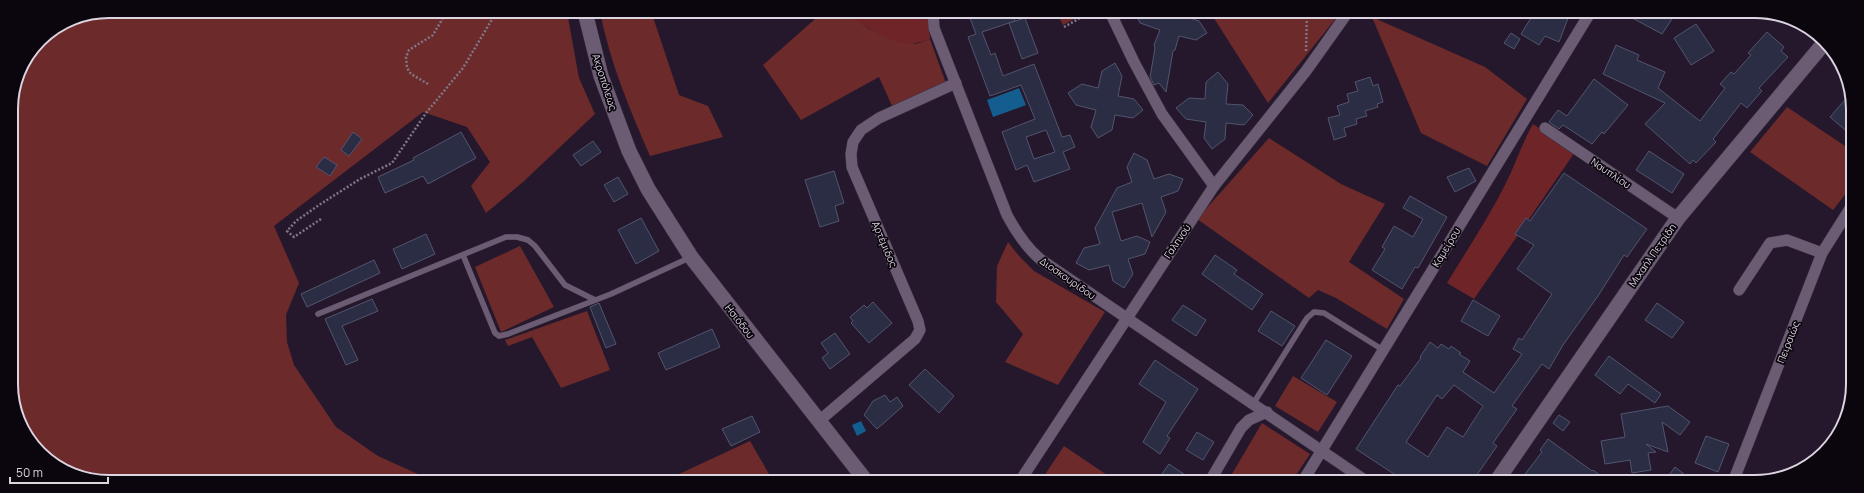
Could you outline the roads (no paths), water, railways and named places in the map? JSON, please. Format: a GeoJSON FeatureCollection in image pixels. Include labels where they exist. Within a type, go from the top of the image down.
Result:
{"type":"FeatureCollection","features":[{"type":"Feature","properties":{"kind":"street","name":"Ακροπόλεως"},"geometry":{"type":"LineString","coordinates":[[586,18],[601,76],[629,152]]}},
{"type":"Feature","properties":{"kind":"street","name":"Διοσκουρίδου"},"geometry":{"type":"LineString","coordinates":[[933,18],[934,28],[1007,215],[1029,250],[1126,318],[1267,412],[1357,475]]}},
{"type":"Feature","properties":{"kind":"street"},"geometry":{"type":"LineString","coordinates":[[1113,18],[1134,62],[1162,114],[1214,186]]}},
{"type":"Feature","properties":{"kind":"street","name":"Γαληνού"},"geometry":{"type":"LineString","coordinates":[[1024,475],[1214,186],[1306,71],[1344,18]]}},
{"type":"Feature","properties":{"kind":"street","name":"Καμείρου"},"geometry":{"type":"LineString","coordinates":[[1307,475],[1587,18]]}},
{"type":"Feature","properties":{"kind":"street","name":"Μιχαήλ Πετρίδη"},"geometry":{"type":"LineString","coordinates":[[1501,475],[1678,218],[1821,47]]}},
{"type":"Feature","properties":{"kind":"street","name":"Αρτέμιδος"},"geometry":{"type":"LineString","coordinates":[[819,421],[915,339],[920,330],[918,321],[852,167],[851,154],[853,142],[860,130],[878,118],[956,83]]}},
{"type":"Feature","properties":{"kind":"street","name":"Ναυπλίου"},"geometry":{"type":"LineString","coordinates":[[1545,128],[1678,218]]}},
{"type":"Feature","properties":{"kind":"street","name":"Ησιόδου"},"geometry":{"type":"LineString","coordinates":[[629,152],[648,190],[691,257],[861,475]]}},
{"type":"Feature","properties":{"kind":"street","name":"Πειραιώς"},"geometry":{"type":"LineString","coordinates":[[1736,475],[1822,252],[1846,215]]}},
{"type":"Feature","properties":{"kind":"street"},"geometry":{"type":"LineString","coordinates":[[1739,290],[1770,242],[1787,240],[1822,252]]}},
{"type":"Feature","properties":{"kind":"street"},"geometry":{"type":"LineString","coordinates":[[1214,475],[1241,428],[1249,420],[1267,412]]}},
{"type":"Feature","properties":{"kind":"lane"},"geometry":{"type":"LineString","coordinates":[[318,314],[506,237],[517,237],[528,240],[535,246],[565,285],[595,300]]}},
{"type":"Feature","properties":{"kind":"lane"},"geometry":{"type":"LineString","coordinates":[[463,254],[495,333],[499,336],[508,334],[595,300],[691,257]]}},
{"type":"Feature","properties":{"kind":"lane"},"geometry":{"type":"LineString","coordinates":[[1253,404],[1307,318],[1314,312],[1324,313],[1383,350]]}},
{"type":"Feature","properties":{"kind":"water"},"geometry":{"type":"Polygon","coordinates":[[[1019,88],[1026,105],[993,117],[987,100],[1019,88]]]}},
{"type":"Feature","properties":{"kind":"water"},"geometry":{"type":"Polygon","coordinates":[[[861,421],[866,431],[857,436],[852,425],[861,421]]]}}]}
